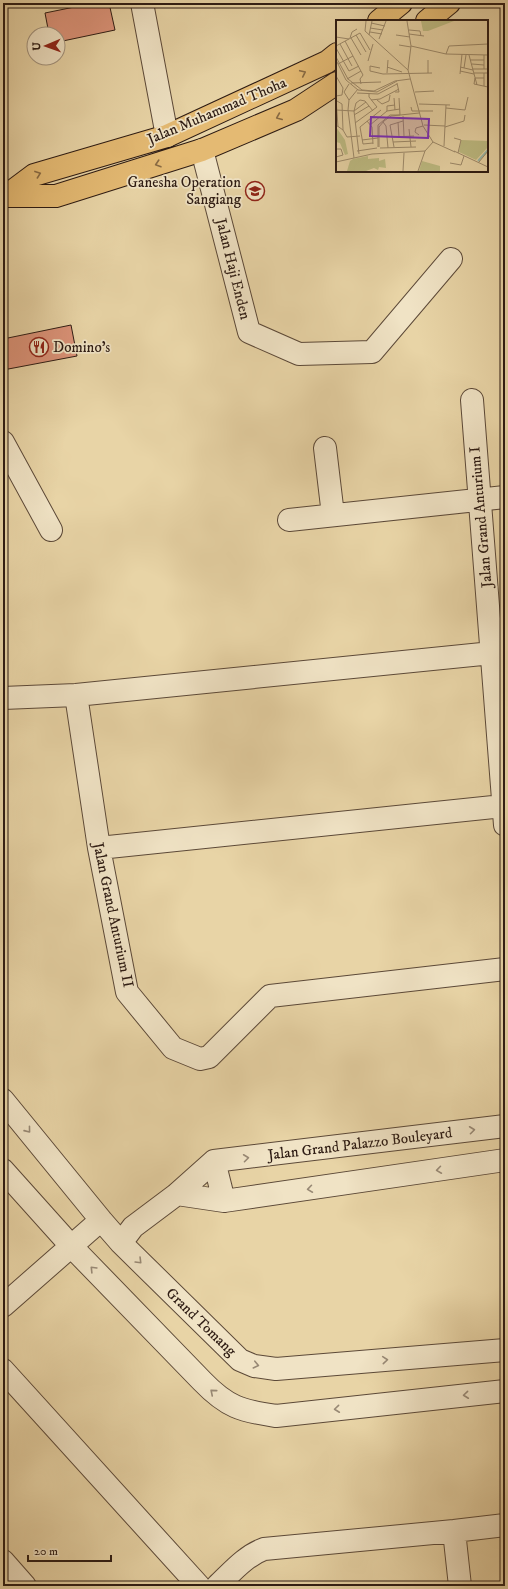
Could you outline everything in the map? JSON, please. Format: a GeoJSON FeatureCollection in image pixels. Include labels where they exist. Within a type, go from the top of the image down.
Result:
{"type":"FeatureCollection","features":[{"type":"Feature","properties":{"kind":"main road"},"geometry":{"type":"LineString","coordinates":[[380,20],[401,3]]}},
{"type":"Feature","properties":{"kind":"main road"},"geometry":{"type":"LineString","coordinates":[[428,20],[449,3]]}},
{"type":"Feature","properties":{"kind":"main road","name":"Jalan Muhammad Thoha"},"geometry":{"type":"LineString","coordinates":[[5,196],[34,175],[167,136],[327,62],[336,55]]}},
{"type":"Feature","properties":{"kind":"main road","name":"Jalan Muhammad Thoha"},"geometry":{"type":"LineString","coordinates":[[5,196],[56,196],[202,150],[296,110],[336,84]]}},
{"type":"Feature","properties":{"kind":"street"},"geometry":{"type":"LineString","coordinates":[[142,3],[167,136]]}},
{"type":"Feature","properties":{"kind":"street","name":"Jalan Haji Enden"},"geometry":{"type":"LineString","coordinates":[[202,150],[249,332],[299,354],[372,352],[451,259]]}},
{"type":"Feature","properties":{"kind":"street","name":"Jalan Grand Anturium I"},"geometry":{"type":"LineString","coordinates":[[472,400],[504,816]]}},
{"type":"Feature","properties":{"kind":"street"},"geometry":{"type":"LineString","coordinates":[[3,442],[51,530]]}},
{"type":"Feature","properties":{"kind":"street"},"geometry":{"type":"LineString","coordinates":[[325,448],[333,515]]}},
{"type":"Feature","properties":{"kind":"street"},"geometry":{"type":"LineString","coordinates":[[289,520],[505,497]]}},
{"type":"Feature","properties":{"kind":"street"},"geometry":{"type":"LineString","coordinates":[[3,698],[76,695],[492,653]]}},
{"type":"Feature","properties":{"kind":"street","name":"Jalan Grand Anturium II"},"geometry":{"type":"LineString","coordinates":[[76,695],[99,848],[127,992],[173,1048],[200,1059],[209,1057],[270,996],[505,969]]}},
{"type":"Feature","properties":{"kind":"street"},"geometry":{"type":"LineString","coordinates":[[99,848],[504,816]]}},
{"type":"Feature","properties":{"kind":"street","name":"Grand Tomang"},"geometry":{"type":"LineString","coordinates":[[3,1100],[100,1220],[121,1243],[240,1360],[254,1366],[276,1369],[505,1350]]}},
{"type":"Feature","properties":{"kind":"street","name":"Jalan Grand Palazzo Bouleyard"},"geometry":{"type":"LineString","coordinates":[[214,1161],[505,1126]]}},
{"type":"Feature","properties":{"kind":"street"},"geometry":{"type":"LineString","coordinates":[[177,1194],[224,1201],[505,1160]]}},
{"type":"Feature","properties":{"kind":"street"},"geometry":{"type":"LineString","coordinates":[[121,1243],[133,1227],[177,1194],[214,1161],[224,1201]]}},
{"type":"Feature","properties":{"kind":"street"},"geometry":{"type":"LineString","coordinates":[[3,1170],[72,1247],[214,1394],[233,1406],[249,1412],[276,1416],[505,1391]]}},
{"type":"Feature","properties":{"kind":"street"},"geometry":{"type":"LineString","coordinates":[[3,1306],[72,1247],[100,1220]]}},
{"type":"Feature","properties":{"kind":"street"},"geometry":{"type":"LineString","coordinates":[[3,1370],[199,1586]]}},
{"type":"Feature","properties":{"kind":"street"},"geometry":{"type":"LineString","coordinates":[[217,1586],[255,1552],[264,1549],[505,1525]]}},
{"type":"Feature","properties":{"kind":"street"},"geometry":{"type":"LineString","coordinates":[[454,1531],[460,1586]]}},
{"type":"Feature","properties":{"kind":"street"},"geometry":{"type":"LineString","coordinates":[[3,1562],[25,1586]]}},
{"type":"Feature","properties":{"kind":"building"},"geometry":{"type":"Polygon","coordinates":[[[94,3],[109,3],[115,30],[66,40],[66,26],[47,26],[45,13],[94,3]]]}},
{"type":"Feature","properties":{"kind":"building","name":"Domino's"},"geometry":{"type":"Polygon","coordinates":[[[71,325],[77,356],[3,370],[3,339],[71,325]]]}},
{"type":"Feature","properties":{"kind":"place","name":"Ganesha Operation Sangiang"},"geometry":{"type":"Point","coordinates":[255,191]}},
{"type":"Feature","properties":{"kind":"place","name":"Domino's"},"geometry":{"type":"Point","coordinates":[39,347]}}]}
